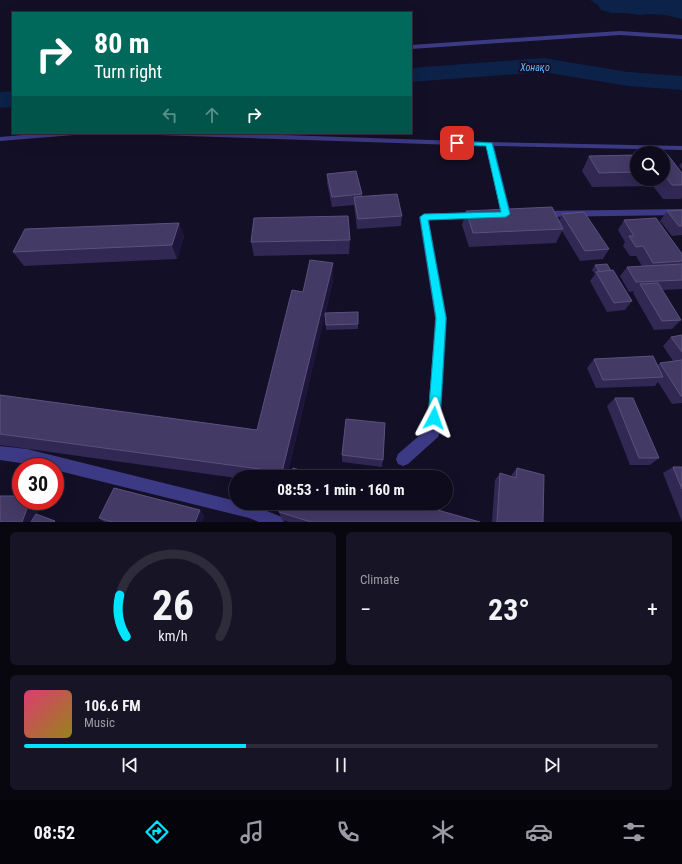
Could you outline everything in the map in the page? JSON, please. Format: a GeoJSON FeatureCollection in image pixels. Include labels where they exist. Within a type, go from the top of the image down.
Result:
{"type":"FeatureCollection","features":[{"type":"Feature","properties":{"kind":"street"},"geometry":{"type":"LineString","coordinates":[[412,47],[620,33],[682,37]]}},
{"type":"Feature","properties":{"kind":"street"},"geometry":{"type":"LineString","coordinates":[[0,139],[62,134]]}},
{"type":"Feature","properties":{"kind":"street"},"geometry":{"type":"LineString","coordinates":[[186,134],[489,144],[682,148]]}},
{"type":"Feature","properties":{"kind":"street"},"geometry":{"type":"LineString","coordinates":[[403,459],[433,432],[441,318],[424,217],[502,214],[489,144]]}},
{"type":"Feature","properties":{"kind":"street"},"geometry":{"type":"LineString","coordinates":[[536,214],[682,212]]}},
{"type":"Feature","properties":{"kind":"street"},"geometry":{"type":"LineString","coordinates":[[0,453],[27,456],[242,509],[277,522]]}},
{"type":"Feature","properties":{"kind":"water"},"geometry":{"type":"Polygon","coordinates":[[[590,0],[682,0],[682,19],[665,15],[611,13],[601,10],[598,5],[590,0]]]}},
{"type":"Feature","properties":{"kind":"building"},"geometry":{"type":"Polygon","coordinates":[[[630,155],[630,172],[599,173],[589,156],[630,155]]]}},
{"type":"Feature","properties":{"kind":"building"},"geometry":{"type":"Polygon","coordinates":[[[670,158],[682,173],[682,185],[672,185],[670,182],[670,158]]]}},
{"type":"Feature","properties":{"kind":"building"},"geometry":{"type":"Polygon","coordinates":[[[356,171],[362,194],[332,197],[327,174],[356,171]]]}},
{"type":"Feature","properties":{"kind":"building"},"geometry":{"type":"Polygon","coordinates":[[[397,194],[402,216],[358,219],[354,197],[397,194]]]}},
{"type":"Feature","properties":{"kind":"building"},"geometry":{"type":"Polygon","coordinates":[[[552,207],[563,229],[473,233],[466,211],[552,207]]]}},
{"type":"Feature","properties":{"kind":"building"},"geometry":{"type":"Polygon","coordinates":[[[682,210],[682,226],[679,226],[667,211],[682,210]]]}},
{"type":"Feature","properties":{"kind":"building"},"geometry":{"type":"Polygon","coordinates":[[[584,212],[609,249],[585,251],[562,214],[584,212]]]}},
{"type":"Feature","properties":{"kind":"building"},"geometry":{"type":"Polygon","coordinates":[[[348,216],[350,240],[251,242],[254,218],[348,216]]]}},
{"type":"Feature","properties":{"kind":"building"},"geometry":{"type":"Polygon","coordinates":[[[656,218],[682,254],[682,261],[653,263],[643,246],[636,247],[629,236],[634,236],[624,220],[656,218]]]}},
{"type":"Feature","properties":{"kind":"building"},"geometry":{"type":"Polygon","coordinates":[[[179,223],[172,245],[13,252],[25,229],[179,223]]]}},
{"type":"Feature","properties":{"kind":"building"},"geometry":{"type":"Polygon","coordinates":[[[310,260],[333,263],[282,470],[267,470],[0,434],[0,395],[257,430],[292,290],[303,292],[310,260]]]}},
{"type":"Feature","properties":{"kind":"building"},"geometry":{"type":"Polygon","coordinates":[[[607,264],[611,271],[600,272],[595,265],[607,264]]]}},
{"type":"Feature","properties":{"kind":"building"},"geometry":{"type":"Polygon","coordinates":[[[682,264],[682,280],[636,282],[627,267],[682,264]]]}},
{"type":"Feature","properties":{"kind":"building"},"geometry":{"type":"Polygon","coordinates":[[[613,270],[632,301],[614,303],[596,272],[613,270]]]}},
{"type":"Feature","properties":{"kind":"building"},"geometry":{"type":"Polygon","coordinates":[[[658,283],[681,320],[662,321],[640,284],[658,283]]]}},
{"type":"Feature","properties":{"kind":"building"},"geometry":{"type":"Polygon","coordinates":[[[358,312],[358,324],[326,325],[325,313],[358,312]]]}},
{"type":"Feature","properties":{"kind":"building"},"geometry":{"type":"Polygon","coordinates":[[[682,335],[682,352],[671,337],[682,335]]]}},
{"type":"Feature","properties":{"kind":"building"},"geometry":{"type":"Polygon","coordinates":[[[653,356],[663,377],[603,380],[594,359],[653,356]]]}},
{"type":"Feature","properties":{"kind":"building"},"geometry":{"type":"Polygon","coordinates":[[[682,360],[682,396],[681,396],[660,363],[682,360]]]}},
{"type":"Feature","properties":{"kind":"building"},"geometry":{"type":"Polygon","coordinates":[[[615,398],[633,398],[659,458],[639,458],[615,398]]]}},
{"type":"Feature","properties":{"kind":"building"},"geometry":{"type":"Polygon","coordinates":[[[346,419],[385,423],[383,460],[342,455],[346,419]]]}},
{"type":"Feature","properties":{"kind":"building"},"geometry":{"type":"Polygon","coordinates":[[[673,467],[682,467],[682,489],[673,467]]]}},
{"type":"Feature","properties":{"kind":"building"},"geometry":{"type":"Polygon","coordinates":[[[517,468],[544,475],[543,522],[497,522],[500,473],[516,478],[517,468]]]}},
{"type":"Feature","properties":{"kind":"building"},"geometry":{"type":"Polygon","coordinates":[[[114,488],[200,510],[195,522],[112,522],[99,518],[114,488]]]}},
{"type":"Feature","properties":{"kind":"building"},"geometry":{"type":"Polygon","coordinates":[[[0,496],[12,496],[12,510],[27,510],[22,522],[0,522],[0,496]]]}},
{"type":"Feature","properties":{"kind":"building"},"geometry":{"type":"Polygon","coordinates":[[[280,510],[438,510],[480,522],[311,522],[279,512],[280,510]]]}},
{"type":"Feature","properties":{"kind":"building"},"geometry":{"type":"Polygon","coordinates":[[[36,514],[55,521],[31,522],[36,514]]]}},
{"type":"Feature","properties":{"kind":"waterway","name":"Хонақо"},"geometry":{"type":"LineString","coordinates":[[412,75],[543,65],[628,79],[682,83]]}},
{"type":"Feature","properties":{"kind":"waterway","name":"Хонақо"},"geometry":{"type":"LineString","coordinates":[[0,100],[12,99]]}},
{"type":"Feature","properties":{"kind":"route"},"geometry":{"type":"LineString","coordinates":[[434,418],[441,318],[424,217],[506,214],[489,144],[457,143]]}}]}
